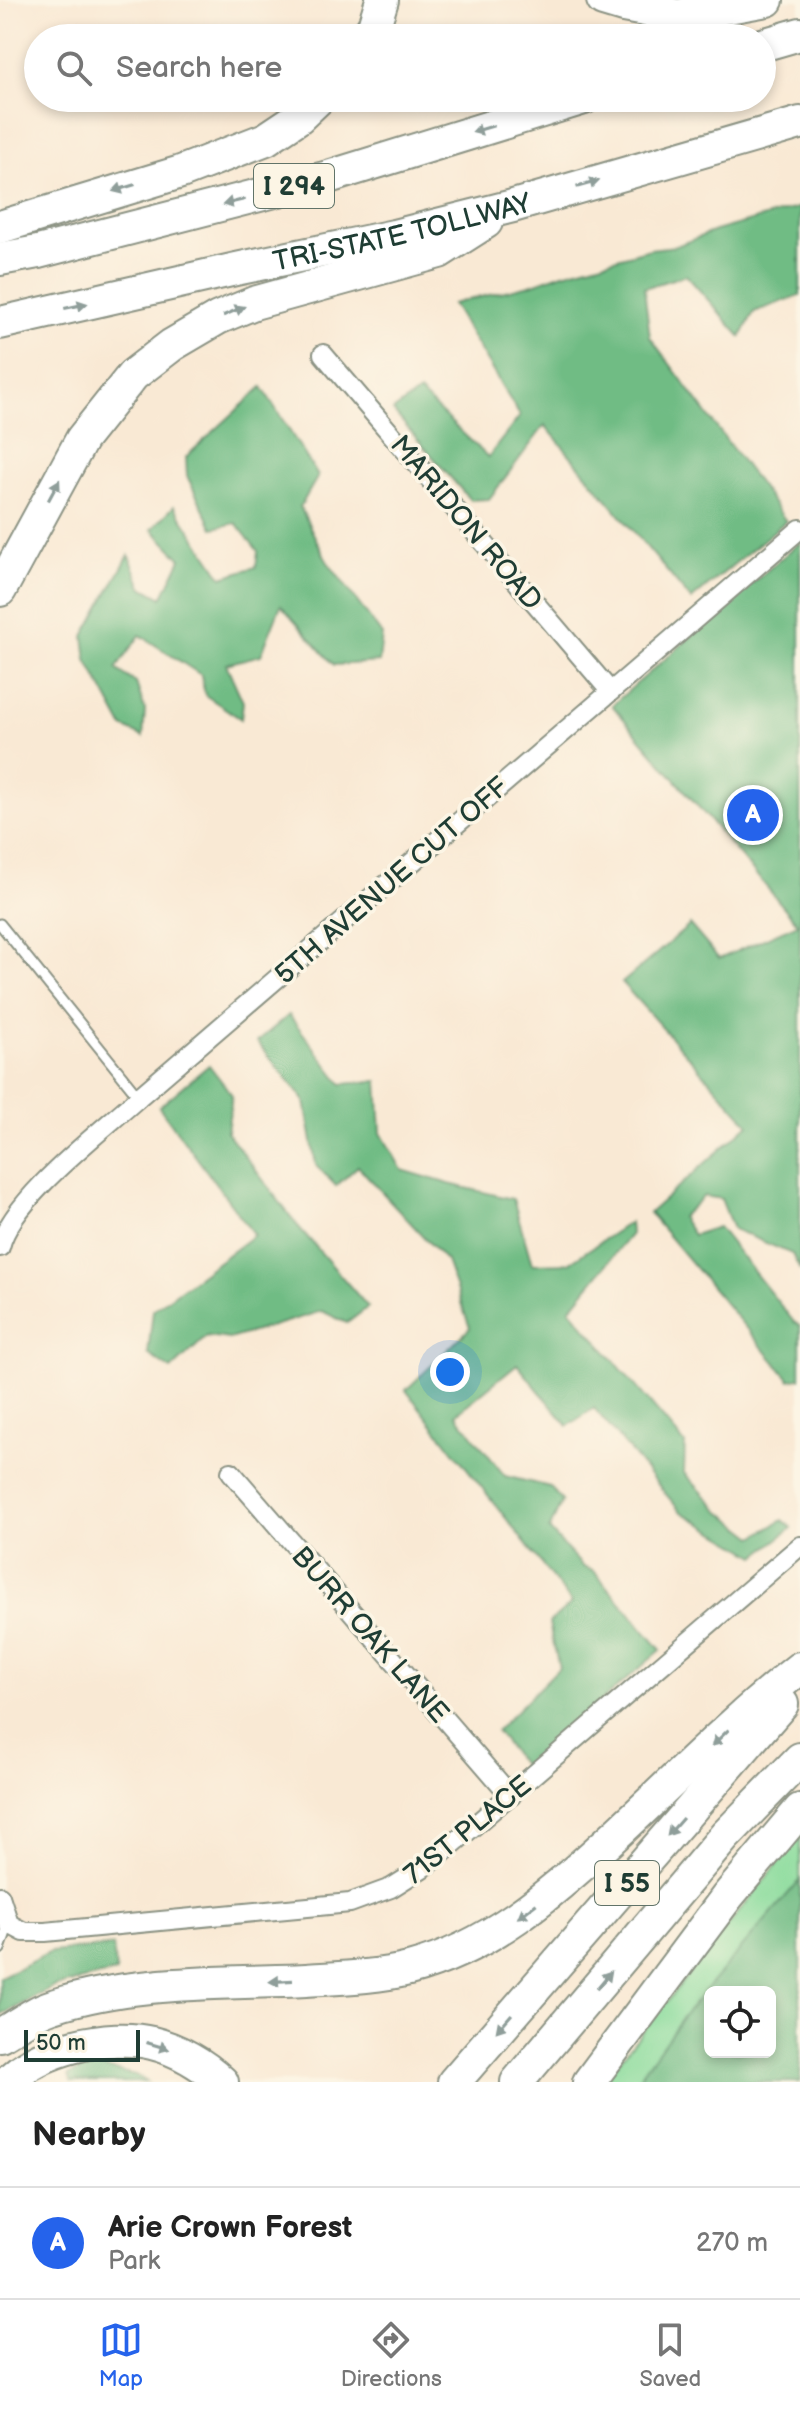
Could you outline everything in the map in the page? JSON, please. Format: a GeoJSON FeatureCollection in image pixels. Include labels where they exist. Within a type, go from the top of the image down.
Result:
{"type":"FeatureCollection","features":[{"type":"Feature","properties":{"kind":"highway"},"geometry":{"type":"LineString","coordinates":[[375,24],[382,0]]}},
{"type":"Feature","properties":{"kind":"highway"},"geometry":{"type":"LineString","coordinates":[[603,0],[678,16],[767,0]]}},
{"type":"Feature","properties":{"kind":"highway"},"geometry":{"type":"LineString","coordinates":[[776,41],[800,34]]}},
{"type":"Feature","properties":{"kind":"highway"},"geometry":{"type":"LineString","coordinates":[[0,227],[181,172],[266,139],[304,112]]}},
{"type":"Feature","properties":{"kind":"highway","name":"I 294"},"geometry":{"type":"LineString","coordinates":[[0,259],[325,178],[539,112]]}},
{"type":"Feature","properties":{"kind":"highway","name":"TRI-STATE TOLLWAY"},"geometry":{"type":"LineString","coordinates":[[0,323],[394,236],[513,206],[800,123]]}},
{"type":"Feature","properties":{"kind":"highway"},"geometry":{"type":"LineString","coordinates":[[0,590],[82,439],[133,375],[172,345],[218,318],[254,303],[439,252],[513,206]]}},
{"type":"Feature","properties":{"kind":"highway"},"geometry":{"type":"LineString","coordinates":[[0,2035],[50,2006],[136,1988],[331,1978],[406,1969],[448,1956],[521,1917],[601,1849],[766,1694],[800,1668]]}},
{"type":"Feature","properties":{"kind":"highway","name":"I 55"},"geometry":{"type":"LineString","coordinates":[[454,2082],[800,1684]]}},
{"type":"Feature","properties":{"kind":"highway","name":"I 55"},"geometry":{"type":"LineString","coordinates":[[517,2082],[725,1836],[800,1759]]}},
{"type":"Feature","properties":{"kind":"highway"},"geometry":{"type":"LineString","coordinates":[[568,2082],[800,1810]]}},
{"type":"Feature","properties":{"kind":"highway"},"geometry":{"type":"LineString","coordinates":[[589,2082],[727,1897]]}},
{"type":"Feature","properties":{"kind":"highway"},"geometry":{"type":"LineString","coordinates":[[8,2082],[47,2055],[84,2043],[118,2040],[150,2042],[181,2054],[222,2082]]}},
{"type":"Feature","properties":{"kind":"street","name":"MARIDON ROAD"},"geometry":{"type":"LineString","coordinates":[[323,354],[610,691]]}},
{"type":"Feature","properties":{"kind":"street","name":"5TH AVENUE CUT OFF"},"geometry":{"type":"LineString","coordinates":[[0,1247],[19,1211],[43,1183],[800,529]]}},
{"type":"Feature","properties":{"kind":"street","name":"BURR OAK LANE"},"geometry":{"type":"LineString","coordinates":[[231,1472],[511,1796]]}},
{"type":"Feature","properties":{"kind":"street","name":"71ST PLACE"},"geometry":{"type":"LineString","coordinates":[[9,1924],[24,1932],[45,1932],[350,1903],[391,1888],[432,1862],[511,1796],[800,1546]]}},
{"type":"Feature","properties":{"kind":"street"},"geometry":{"type":"LineString","coordinates":[[0,1896],[9,1924]]}},
{"type":"Feature","properties":{"kind":"lane"},"geometry":{"type":"LineString","coordinates":[[0,924],[139,1097]]}},
{"type":"Feature","properties":{"kind":"lane"},"geometry":{"type":"LineString","coordinates":[[0,1949],[9,1924]]}},
{"type":"Feature","properties":{"kind":"green space"},"geometry":{"type":"Polygon","coordinates":[[[800,207],[800,295],[754,312],[741,337],[686,275],[644,288],[650,337],[786,521],[691,600],[545,425],[489,499],[470,500],[393,411],[419,392],[488,457],[520,416],[452,304],[530,285],[650,249],[676,246],[715,231],[800,207]]]}},
{"type":"Feature","properties":{"kind":"green space"},"geometry":{"type":"Polygon","coordinates":[[[262,387],[318,476],[300,507],[327,561],[382,635],[379,662],[334,665],[281,605],[261,655],[226,664],[243,702],[241,719],[205,695],[201,675],[140,635],[116,669],[136,683],[145,710],[143,737],[123,727],[87,660],[84,636],[129,555],[142,587],[162,598],[181,559],[152,529],[174,506],[222,577],[256,567],[258,551],[236,523],[213,528],[187,476],[186,457],[262,387]]]}},
{"type":"Feature","properties":{"kind":"green space"},"geometry":{"type":"Polygon","coordinates":[[[800,542],[800,1270],[792,1254],[733,1229],[721,1199],[704,1196],[681,1217],[693,1235],[718,1227],[800,1326],[800,1378],[790,1380],[649,1213],[749,1124],[622,983],[690,925],[719,959],[798,924],[612,705],[800,542]]]}},
{"type":"Feature","properties":{"kind":"green space"},"geometry":{"type":"Polygon","coordinates":[[[289,1015],[342,1084],[378,1081],[381,1133],[402,1170],[513,1199],[532,1264],[569,1263],[630,1222],[631,1234],[570,1309],[685,1444],[684,1473],[718,1509],[754,1537],[783,1520],[792,1528],[756,1556],[680,1511],[594,1408],[568,1426],[517,1364],[456,1414],[505,1476],[550,1487],[562,1501],[549,1530],[583,1567],[594,1571],[661,1650],[524,1767],[496,1731],[559,1668],[549,1623],[572,1603],[406,1390],[470,1328],[446,1261],[358,1166],[336,1186],[316,1165],[305,1101],[257,1042],[289,1015]]]}},
{"type":"Feature","properties":{"kind":"green space"},"geometry":{"type":"Polygon","coordinates":[[[209,1065],[232,1095],[227,1132],[297,1225],[368,1307],[347,1323],[322,1311],[229,1339],[207,1336],[171,1370],[148,1354],[153,1310],[254,1235],[159,1107],[209,1065]]]}},
{"type":"Feature","properties":{"kind":"green space"},"geometry":{"type":"Polygon","coordinates":[[[800,1836],[800,2082],[602,2082],[800,1836]]]}},
{"type":"Feature","properties":{"kind":"green space"},"geometry":{"type":"Polygon","coordinates":[[[800,1880],[800,2082],[636,2082],[704,1992],[704,2058],[776,2058],[776,1986],[709,1986],[800,1880]]]}},
{"type":"Feature","properties":{"kind":"green space"},"geometry":{"type":"Polygon","coordinates":[[[113,1946],[116,1972],[54,1987],[0,2016],[0,1977],[51,1952],[113,1946]]]}},
{"type":"Feature","properties":{"kind":"green space"},"geometry":{"type":"Polygon","coordinates":[[[92,2065],[135,2075],[147,2082],[71,2082],[69,2075],[92,2065]]]}},
{"type":"Feature","properties":{"kind":"place","name":"Arie Crown Forest"},"geometry":{"type":"Point","coordinates":[753,815]}}]}
